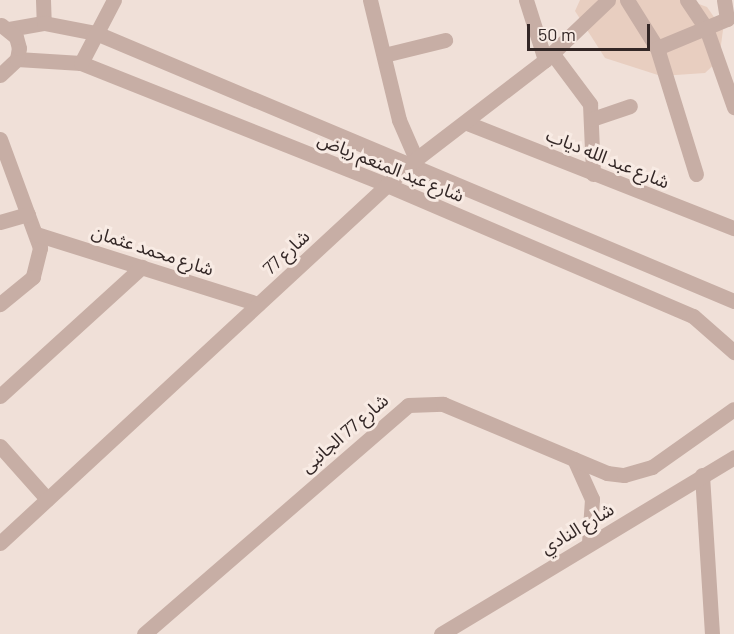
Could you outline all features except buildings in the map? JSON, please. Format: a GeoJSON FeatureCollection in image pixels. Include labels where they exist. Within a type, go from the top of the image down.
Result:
{"type":"FeatureCollection","features":[{"type":"Feature","properties":{"kind":"street"},"geometry":{"type":"LineString","coordinates":[[43,0],[44,23]]}},
{"type":"Feature","properties":{"kind":"street"},"geometry":{"type":"LineString","coordinates":[[81,63],[114,0]]}},
{"type":"Feature","properties":{"kind":"street"},"geometry":{"type":"LineString","coordinates":[[370,0],[399,120],[413,161]]}},
{"type":"Feature","properties":{"kind":"street"},"geometry":{"type":"LineString","coordinates":[[525,0],[549,57],[584,90],[592,119],[593,174]]}},
{"type":"Feature","properties":{"kind":"street"},"geometry":{"type":"LineString","coordinates":[[627,0],[657,48],[696,174]]}},
{"type":"Feature","properties":{"kind":"street"},"geometry":{"type":"LineString","coordinates":[[687,0],[706,28],[734,107]]}},
{"type":"Feature","properties":{"kind":"street"},"geometry":{"type":"LineString","coordinates":[[657,48],[706,28],[729,15],[724,0]]}},
{"type":"Feature","properties":{"kind":"street","name":"شارع 77"},"geometry":{"type":"LineString","coordinates":[[0,543],[413,161],[467,123],[549,57],[604,2]]}},
{"type":"Feature","properties":{"kind":"street","name":"شارع عبد المنعم رياض"},"geometry":{"type":"LineString","coordinates":[[5,26],[44,23],[96,33],[413,161],[731,300]]}},
{"type":"Feature","properties":{"kind":"street"},"geometry":{"type":"LineString","coordinates":[[0,75],[17,59],[16,37],[5,26]]}},
{"type":"Feature","properties":{"kind":"street"},"geometry":{"type":"LineString","coordinates":[[384,55],[446,40]]}},
{"type":"Feature","properties":{"kind":"street","name":"شارع عبد المنعم رياض"},"geometry":{"type":"LineString","coordinates":[[17,59],[81,63],[387,185],[693,316],[734,352]]}},
{"type":"Feature","properties":{"kind":"street"},"geometry":{"type":"LineString","coordinates":[[592,119],[630,106]]}},
{"type":"Feature","properties":{"kind":"street","name":"شارع عبد الله دياب"},"geometry":{"type":"LineString","coordinates":[[467,123],[734,228]]}},
{"type":"Feature","properties":{"kind":"street"},"geometry":{"type":"LineString","coordinates":[[0,139],[2,159],[36,234],[39,264],[33,278],[0,304]]}},
{"type":"Feature","properties":{"kind":"street"},"geometry":{"type":"LineString","coordinates":[[0,222],[28,214]]}},
{"type":"Feature","properties":{"kind":"street","name":"شارع محمد عثمان"},"geometry":{"type":"LineString","coordinates":[[36,234],[258,304]]}},
{"type":"Feature","properties":{"kind":"street"},"geometry":{"type":"LineString","coordinates":[[0,396],[142,267]]}},
{"type":"Feature","properties":{"kind":"street"},"geometry":{"type":"LineString","coordinates":[[731,300],[734,283]]}},
{"type":"Feature","properties":{"kind":"street","name":"شارع 77 الجانبى"},"geometry":{"type":"LineString","coordinates":[[144,634],[161,628],[408,405],[443,404],[607,473],[638,472],[734,409]]}},
{"type":"Feature","properties":{"kind":"street"},"geometry":{"type":"LineString","coordinates":[[0,446],[48,499]]}},
{"type":"Feature","properties":{"kind":"street","name":"شارع النادي"},"geometry":{"type":"LineString","coordinates":[[441,634],[734,457]]}},
{"type":"Feature","properties":{"kind":"street"},"geometry":{"type":"LineString","coordinates":[[574,459],[592,499],[589,543]]}},
{"type":"Feature","properties":{"kind":"street"},"geometry":{"type":"LineString","coordinates":[[702,475],[712,634]]}},
{"type":"Feature","properties":{"kind":"shaded area"},"geometry":{"type":"Polygon","coordinates":[[[580,0],[688,0],[707,7],[723,30],[719,60],[705,73],[661,76],[605,58],[575,11],[580,0]]]}}]}
